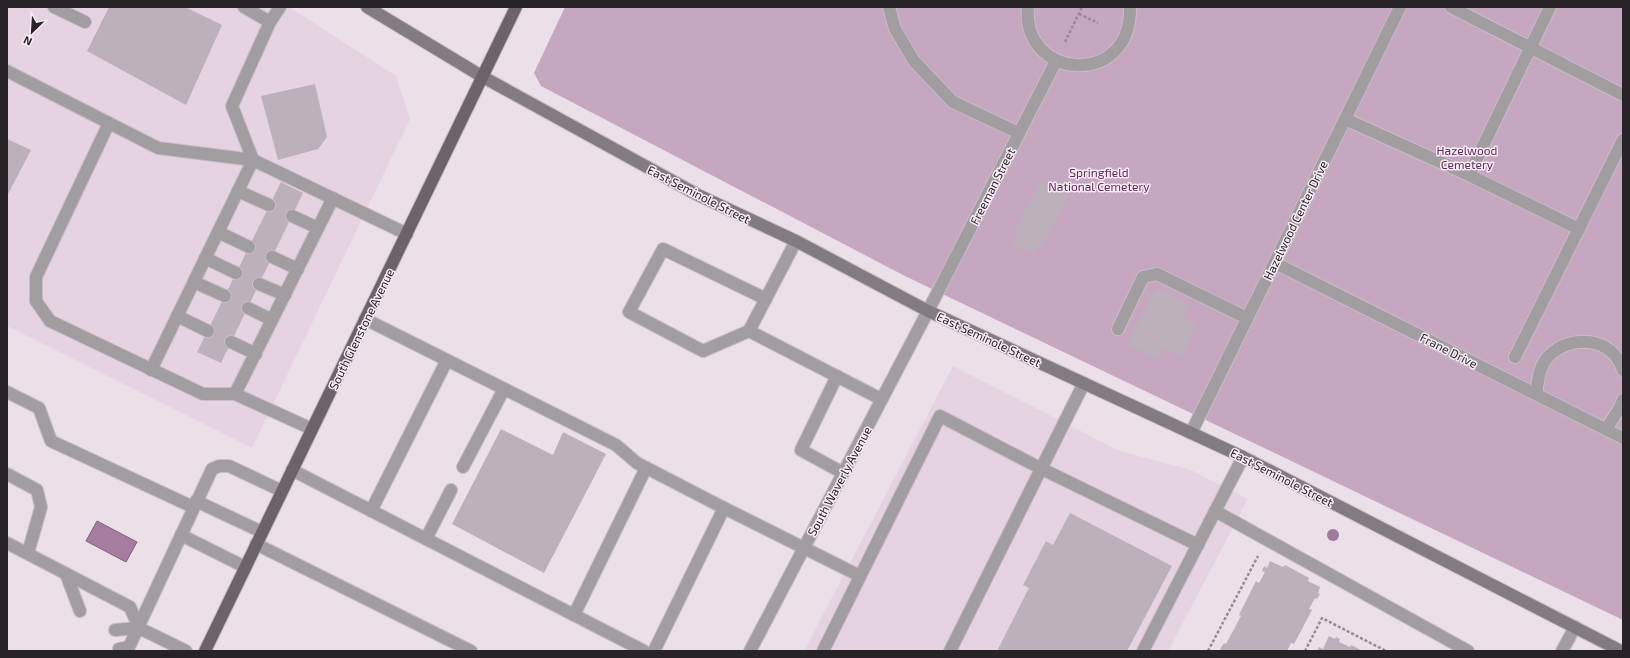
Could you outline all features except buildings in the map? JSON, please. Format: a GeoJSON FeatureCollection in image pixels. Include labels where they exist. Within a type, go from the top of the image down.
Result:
{"type":"FeatureCollection","features":[{"type":"Feature","properties":{"kind":"main road","name":"South Glenstone Avenue"},"geometry":{"type":"LineString","coordinates":[[205,651],[516,7]]}},
{"type":"Feature","properties":{"kind":"street"},"geometry":{"type":"LineString","coordinates":[[54,7],[85,22]]}},
{"type":"Feature","properties":{"kind":"street"},"geometry":{"type":"LineString","coordinates":[[244,7],[270,22]]}},
{"type":"Feature","properties":{"kind":"street"},"geometry":{"type":"LineString","coordinates":[[152,370],[253,160],[232,106],[270,22],[280,7]]}},
{"type":"Feature","properties":{"kind":"street","name":"East Seminole Street"},"geometry":{"type":"LineString","coordinates":[[367,7],[483,77],[698,196],[796,241],[928,311],[1243,457],[1621,651]]}},
{"type":"Feature","properties":{"kind":"street"},"geometry":{"type":"LineString","coordinates":[[889,7],[895,29],[914,61],[954,102],[1019,133]]}},
{"type":"Feature","properties":{"kind":"street"},"geometry":{"type":"LineString","coordinates":[[1028,7],[1027,17],[1031,35],[1041,50],[1056,61],[1071,66],[1088,65],[1103,60],[1112,54],[1126,37],[1130,22],[1130,7]]}},
{"type":"Feature","properties":{"kind":"street","name":"Hazelwood Center Drive"},"geometry":{"type":"LineString","coordinates":[[1191,433],[1400,7]]}},
{"type":"Feature","properties":{"kind":"street"},"geometry":{"type":"LineString","coordinates":[[1451,7],[1530,49],[1623,95]]}},
{"type":"Feature","properties":{"kind":"street"},"geometry":{"type":"LineString","coordinates":[[1469,175],[1550,7]]}},
{"type":"Feature","properties":{"kind":"street","name":"Freeman Street"},"geometry":{"type":"LineString","coordinates":[[928,311],[1056,61]]}},
{"type":"Feature","properties":{"kind":"street"},"geometry":{"type":"LineString","coordinates":[[7,71],[158,148],[253,160],[407,234]]}},
{"type":"Feature","properties":{"kind":"street"},"geometry":{"type":"LineString","coordinates":[[1345,119],[1469,175],[1578,228]]}},
{"type":"Feature","properties":{"kind":"street"},"geometry":{"type":"LineString","coordinates":[[109,123],[36,277],[36,301],[50,321],[203,394],[235,394],[312,429]]}},
{"type":"Feature","properties":{"kind":"street"},"geometry":{"type":"LineString","coordinates":[[1515,357],[1623,140]]}},
{"type":"Feature","properties":{"kind":"street"},"geometry":{"type":"LineString","coordinates":[[238,191],[269,205]]}},
{"type":"Feature","properties":{"kind":"street"},"geometry":{"type":"LineString","coordinates":[[235,394],[333,198]]}},
{"type":"Feature","properties":{"kind":"street"},"geometry":{"type":"LineString","coordinates":[[292,216],[318,228]]}},
{"type":"Feature","properties":{"kind":"street"},"geometry":{"type":"LineString","coordinates":[[218,232],[249,247]]}},
{"type":"Feature","properties":{"kind":"street"},"geometry":{"type":"LineString","coordinates":[[766,299],[663,249],[629,312],[703,351],[749,331],[766,299],[796,241]]}},
{"type":"Feature","properties":{"kind":"street"},"geometry":{"type":"LineString","coordinates":[[272,257],[298,269]]}},
{"type":"Feature","properties":{"kind":"street"},"geometry":{"type":"LineString","coordinates":[[205,258],[236,272]]}},
{"type":"Feature","properties":{"kind":"street","name":"Frane Drive"},"geometry":{"type":"LineString","coordinates":[[1275,263],[1623,438]]}},
{"type":"Feature","properties":{"kind":"street"},"geometry":{"type":"LineString","coordinates":[[1118,329],[1143,277],[1157,274],[1247,318]]}},
{"type":"Feature","properties":{"kind":"street"},"geometry":{"type":"LineString","coordinates":[[194,282],[225,296]]}},
{"type":"Feature","properties":{"kind":"street"},"geometry":{"type":"LineString","coordinates":[[259,284],[285,295]]}},
{"type":"Feature","properties":{"kind":"street"},"geometry":{"type":"LineString","coordinates":[[248,308],[272,320]]}},
{"type":"Feature","properties":{"kind":"street","name":"South Waverly Avenue"},"geometry":{"type":"LineString","coordinates":[[750,651],[928,311]]}},
{"type":"Feature","properties":{"kind":"street"},"geometry":{"type":"LineString","coordinates":[[177,316],[208,331]]}},
{"type":"Feature","properties":{"kind":"street"},"geometry":{"type":"LineString","coordinates":[[365,319],[616,445],[637,463],[646,468],[803,549],[860,576]]}},
{"type":"Feature","properties":{"kind":"street"},"geometry":{"type":"LineString","coordinates":[[749,331],[881,399]]}},
{"type":"Feature","properties":{"kind":"street"},"geometry":{"type":"LineString","coordinates":[[1536,394],[1540,371],[1547,358],[1558,348],[1572,342],[1586,341],[1601,345],[1613,354],[1622,366],[1623,370]]}},
{"type":"Feature","properties":{"kind":"street"},"geometry":{"type":"LineString","coordinates":[[231,342],[256,354]]}},
{"type":"Feature","properties":{"kind":"street"},"geometry":{"type":"LineString","coordinates":[[371,511],[446,360]]}},
{"type":"Feature","properties":{"kind":"street"},"geometry":{"type":"LineString","coordinates":[[837,376],[801,450],[843,473]]}},
{"type":"Feature","properties":{"kind":"street"},"geometry":{"type":"LineString","coordinates":[[950,651],[1084,383]]}},
{"type":"Feature","properties":{"kind":"street"},"geometry":{"type":"LineString","coordinates":[[463,467],[504,389]]}},
{"type":"Feature","properties":{"kind":"street"},"geometry":{"type":"LineString","coordinates":[[7,392],[39,408],[51,441],[262,532]]}},
{"type":"Feature","properties":{"kind":"street"},"geometry":{"type":"LineString","coordinates":[[1606,429],[1620,408],[1623,400]]}},
{"type":"Feature","properties":{"kind":"street"},"geometry":{"type":"LineString","coordinates":[[823,651],[940,416],[1042,469],[1198,545]]}},
{"type":"Feature","properties":{"kind":"street"},"geometry":{"type":"LineString","coordinates":[[1143,651],[1243,457]]}},
{"type":"Feature","properties":{"kind":"street"},"geometry":{"type":"LineString","coordinates":[[119,651],[129,647],[139,628],[212,469],[219,466],[229,466],[282,491]]}},
{"type":"Feature","properties":{"kind":"street"},"geometry":{"type":"LineString","coordinates":[[574,615],[646,468]]}},
{"type":"Feature","properties":{"kind":"street"},"geometry":{"type":"LineString","coordinates":[[292,470],[644,651]]}},
{"type":"Feature","properties":{"kind":"street"},"geometry":{"type":"LineString","coordinates":[[7,474],[37,490],[41,507],[28,553]]}},
{"type":"Feature","properties":{"kind":"street"},"geometry":{"type":"LineString","coordinates":[[426,539],[451,490]]}},
{"type":"Feature","properties":{"kind":"street"},"geometry":{"type":"LineString","coordinates":[[654,651],[724,508]]}},
{"type":"Feature","properties":{"kind":"street"},"geometry":{"type":"LineString","coordinates":[[1215,512],[1468,651]]}},
{"type":"Feature","properties":{"kind":"street"},"geometry":{"type":"LineString","coordinates":[[181,535],[245,567]]}},
{"type":"Feature","properties":{"kind":"street"},"geometry":{"type":"LineString","coordinates":[[7,542],[130,607],[139,628]]}},
{"type":"Feature","properties":{"kind":"street"},"geometry":{"type":"LineString","coordinates":[[256,544],[471,651]]}},
{"type":"Feature","properties":{"kind":"street"},"geometry":{"type":"LineString","coordinates":[[66,574],[80,611]]}},
{"type":"Feature","properties":{"kind":"street"},"geometry":{"type":"LineString","coordinates":[[1562,651],[1575,627]]}},
{"type":"Feature","properties":{"kind":"street"},"geometry":{"type":"LineString","coordinates":[[115,630],[139,628],[186,651]]}},
{"type":"Feature","properties":{"kind":"path"},"geometry":{"type":"LineString","coordinates":[[1056,61],[1082,7]]}},
{"type":"Feature","properties":{"kind":"path"},"geometry":{"type":"LineString","coordinates":[[1079,14],[1098,23]]}},
{"type":"Feature","properties":{"kind":"path"},"geometry":{"type":"LineString","coordinates":[[1208,651],[1266,540]]}},
{"type":"Feature","properties":{"kind":"path"},"geometry":{"type":"LineString","coordinates":[[1305,651],[1322,618],[1386,651]]}},
{"type":"Feature","properties":{"kind":"shaded area"},"geometry":{"type":"Polygon","coordinates":[[[7,7],[289,7],[396,76],[410,119],[252,448],[7,326],[7,7]]]}},
{"type":"Feature","properties":{"kind":"shaded area"},"geometry":{"type":"Polygon","coordinates":[[[953,366],[1120,451],[1191,470],[1248,499],[1168,651],[804,651],[953,366]]]}},
{"type":"Feature","properties":{"kind":"shaded area"},"geometry":{"type":"Polygon","coordinates":[[[97,521],[137,542],[126,562],[86,541],[97,521]]]}},
{"type":"Feature","properties":{"kind":"green space","name":"Springfield National Cemetery"},"geometry":{"type":"Polygon","coordinates":[[[565,7],[1377,7],[1377,9],[1378,7],[1623,7],[1623,620],[905,276],[541,86],[534,73],[565,7]]]}},
{"type":"Feature","properties":{"kind":"park label","name":"Hazelwood Cemetery"},"geometry":{"type":"Point","coordinates":[1467,157]}}]}
